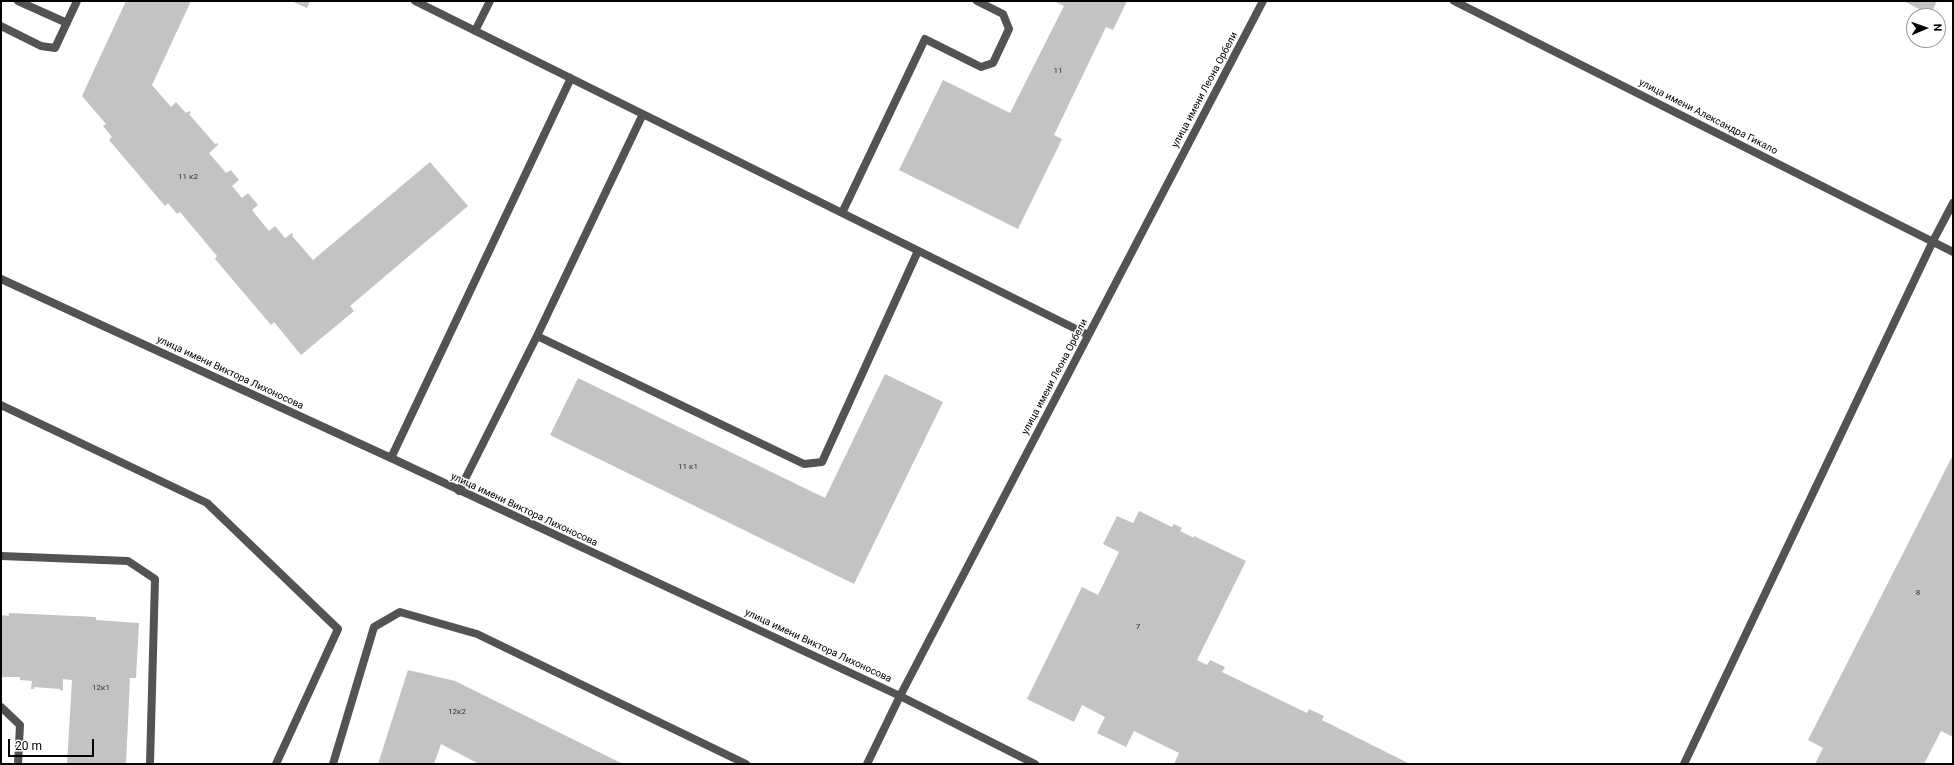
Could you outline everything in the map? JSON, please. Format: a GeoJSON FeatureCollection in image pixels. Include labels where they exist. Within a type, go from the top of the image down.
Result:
{"type":"FeatureCollection","features":[{"type":"Feature","properties":{"kind":"street"},"geometry":{"type":"LineString","coordinates":[[18,1],[67,23]]}},
{"type":"Feature","properties":{"kind":"street"},"geometry":{"type":"LineString","coordinates":[[1,26],[40,46],[55,48],[77,1]]}},
{"type":"Feature","properties":{"kind":"street"},"geometry":{"type":"LineString","coordinates":[[415,1],[1088,335]]}},
{"type":"Feature","properties":{"kind":"street"},"geometry":{"type":"LineString","coordinates":[[475,31],[490,1]]}},
{"type":"Feature","properties":{"kind":"street"},"geometry":{"type":"LineString","coordinates":[[842,213],[925,39],[981,67],[993,63],[1009,29],[1003,14],[977,1]]}},
{"type":"Feature","properties":{"kind":"street","name":"улица имени Леона Орбели"},"geometry":{"type":"LineString","coordinates":[[867,764],[900,696],[1263,1]]}},
{"type":"Feature","properties":{"kind":"street","name":"улица имени Александра Гикало"},"geometry":{"type":"LineString","coordinates":[[1454,1],[1953,252]]}},
{"type":"Feature","properties":{"kind":"street"},"geometry":{"type":"LineString","coordinates":[[391,458],[571,78]]}},
{"type":"Feature","properties":{"kind":"street"},"geometry":{"type":"LineString","coordinates":[[459,491],[537,336],[643,114]]}},
{"type":"Feature","properties":{"kind":"street"},"geometry":{"type":"LineString","coordinates":[[1684,764],[1933,241],[1953,203]]}},
{"type":"Feature","properties":{"kind":"street"},"geometry":{"type":"LineString","coordinates":[[537,336],[804,464],[822,462],[918,251]]}},
{"type":"Feature","properties":{"kind":"street","name":"улица имени Виктора Лихоносова"},"geometry":{"type":"LineString","coordinates":[[1,280],[391,458],[900,696],[1036,764]]}},
{"type":"Feature","properties":{"kind":"street"},"geometry":{"type":"LineString","coordinates":[[1,405],[206,503],[338,629],[276,764]]}},
{"type":"Feature","properties":{"kind":"street"},"geometry":{"type":"LineString","coordinates":[[1,556],[128,561],[155,579],[150,764]]}},
{"type":"Feature","properties":{"kind":"street"},"geometry":{"type":"LineString","coordinates":[[333,764],[374,627],[400,612],[477,634],[746,764]]}},
{"type":"Feature","properties":{"kind":"street"},"geometry":{"type":"LineString","coordinates":[[1,707],[20,725],[18,764]]}},
{"type":"Feature","properties":{"kind":"building"},"geometry":{"type":"Polygon","coordinates":[[[126,1],[191,1],[152,85],[171,107],[176,102],[186,113],[189,111],[191,113],[189,114],[215,144],[217,143],[218,145],[209,153],[226,173],[231,170],[239,180],[232,186],[242,198],[248,193],[258,205],[252,210],[269,231],[275,226],[285,238],[292,233],[292,236],[313,260],[430,162],[468,206],[350,306],[354,311],[301,355],[274,322],[271,325],[215,259],[217,256],[180,212],[177,214],[168,203],[165,206],[109,140],[112,137],[103,126],[106,124],[82,96],[126,1]]]}},
{"type":"Feature","properties":{"kind":"building"},"geometry":{"type":"Polygon","coordinates":[[[291,1],[310,1],[307,8],[291,1]]]}},
{"type":"Feature","properties":{"kind":"building"},"geometry":{"type":"Polygon","coordinates":[[[1054,1],[1127,1],[1113,30],[1106,27],[1054,135],[1062,139],[1018,229],[899,170],[943,80],[1010,113],[1064,6],[1054,1]]]}},
{"type":"Feature","properties":{"kind":"building"},"geometry":{"type":"Polygon","coordinates":[[[1904,1],[1937,1],[1934,8],[1917,8],[1904,1]]]}},
{"type":"Feature","properties":{"kind":"building"},"geometry":{"type":"Polygon","coordinates":[[[885,374],[943,402],[854,584],[550,435],[578,378],[825,498],[885,374]]]}},
{"type":"Feature","properties":{"kind":"building"},"geometry":{"type":"Polygon","coordinates":[[[1953,455],[1953,737],[1941,731],[1924,764],[1815,764],[1823,748],[1808,740],[1953,455]]]}},
{"type":"Feature","properties":{"kind":"building"},"geometry":{"type":"Polygon","coordinates":[[[1139,511],[1172,527],[1174,524],[1182,528],[1180,531],[1194,538],[1194,536],[1246,561],[1197,660],[1207,665],[1210,660],[1225,667],[1222,672],[1307,713],[1309,709],[1324,716],[1322,720],[1410,764],[1174,764],[1179,753],[1134,731],[1126,747],[1097,733],[1105,717],[1082,705],[1074,722],[1027,699],[1082,587],[1098,595],[1119,552],[1103,544],[1117,516],[1133,523],[1139,511]]]}},
{"type":"Feature","properties":{"kind":"building"},"geometry":{"type":"Polygon","coordinates":[[[9,613],[96,617],[96,620],[139,623],[136,678],[130,678],[126,764],[67,764],[72,680],[63,679],[63,690],[60,691],[60,689],[34,687],[34,689],[31,689],[32,681],[20,680],[20,677],[1,677],[1,615],[9,616],[9,613]]]}},
{"type":"Feature","properties":{"kind":"building"},"geometry":{"type":"Polygon","coordinates":[[[408,670],[455,681],[623,764],[479,764],[441,744],[434,764],[378,764],[408,670]]]}}]}
